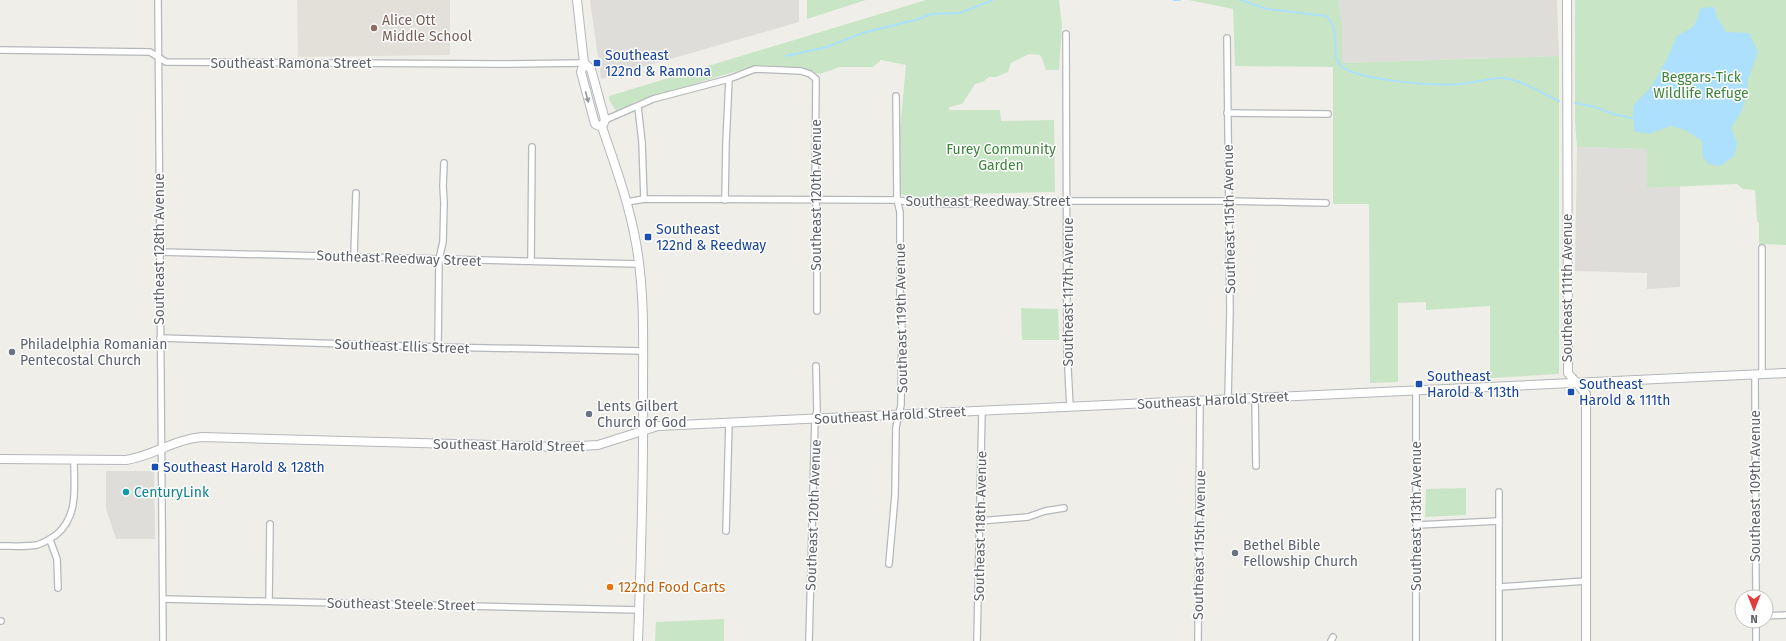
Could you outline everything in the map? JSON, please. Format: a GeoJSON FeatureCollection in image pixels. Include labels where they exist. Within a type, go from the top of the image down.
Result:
{"type":"FeatureCollection","features":[{"type":"Feature","properties":{"kind":"street","name":"Southeast 128th Avenue"},"geometry":{"type":"LineString","coordinates":[[158,0],[163,641]]}},
{"type":"Feature","properties":{"kind":"street"},"geometry":{"type":"LineString","coordinates":[[577,0],[584,64],[581,72],[586,97],[595,124],[604,124],[653,99],[729,79],[725,200]]}},
{"type":"Feature","properties":{"kind":"street","name":"Southeast 111th Avenue"},"geometry":{"type":"LineString","coordinates":[[1567,0],[1568,373],[1586,394],[1586,641]]}},
{"type":"Feature","properties":{"kind":"street","name":"Southeast 117th Avenue"},"geometry":{"type":"LineString","coordinates":[[1066,34],[1067,350],[1070,407]]}},
{"type":"Feature","properties":{"kind":"street","name":"Southeast 115th Avenue"},"geometry":{"type":"LineString","coordinates":[[1227,38],[1230,310],[1228,399]]}},
{"type":"Feature","properties":{"kind":"street","name":"Southeast Ramona Street"},"geometry":{"type":"LineString","coordinates":[[0,50],[150,52],[166,62],[584,64]]}},
{"type":"Feature","properties":{"kind":"street"},"geometry":{"type":"LineString","coordinates":[[584,64],[591,69],[604,124],[627,202],[639,264],[643,298],[644,430],[638,641]]}},
{"type":"Feature","properties":{"kind":"street","name":"Southeast 120th Avenue"},"geometry":{"type":"LineString","coordinates":[[729,79],[755,69],[801,71],[810,74],[816,79],[815,199],[817,209],[817,311]]}},
{"type":"Feature","properties":{"kind":"street","name":"Southeast 119th Avenue"},"geometry":{"type":"LineString","coordinates":[[889,564],[895,495],[896,427],[901,405],[902,320],[900,306],[900,212],[896,200],[896,96]]}},
{"type":"Feature","properties":{"kind":"street"},"geometry":{"type":"LineString","coordinates":[[638,107],[642,142],[644,199]]}},
{"type":"Feature","properties":{"kind":"street"},"geometry":{"type":"LineString","coordinates":[[1227,113],[1328,114]]}},
{"type":"Feature","properties":{"kind":"street"},"geometry":{"type":"LineString","coordinates":[[531,261],[532,147]]}},
{"type":"Feature","properties":{"kind":"street"},"geometry":{"type":"LineString","coordinates":[[438,347],[439,259],[443,242],[444,163]]}},
{"type":"Feature","properties":{"kind":"street"},"geometry":{"type":"LineString","coordinates":[[354,256],[356,193]]}},
{"type":"Feature","properties":{"kind":"street","name":"Southeast Reedway Street"},"geometry":{"type":"LineString","coordinates":[[627,202],[644,199],[815,199],[896,200],[915,203],[950,204],[1067,201],[1228,201],[1326,203]]}},
{"type":"Feature","properties":{"kind":"street","name":"Southeast 109th Avenue"},"geometry":{"type":"LineString","coordinates":[[1756,589],[1758,375],[1762,248]]}},
{"type":"Feature","properties":{"kind":"street","name":"Southeast Reedway Street"},"geometry":{"type":"LineString","coordinates":[[160,252],[639,264]]}},
{"type":"Feature","properties":{"kind":"street","name":"Southeast Ellis Street"},"geometry":{"type":"LineString","coordinates":[[160,338],[438,347],[644,351]]}},
{"type":"Feature","properties":{"kind":"street","name":"Southeast 120th Avenue"},"geometry":{"type":"LineString","coordinates":[[809,641],[815,418],[817,410],[816,366]]}},
{"type":"Feature","properties":{"kind":"street","name":"Southeast Harold Street"},"geometry":{"type":"LineString","coordinates":[[0,459],[126,460],[147,455],[188,438],[209,437],[578,447],[604,443],[658,426],[1786,373]]}},
{"type":"Feature","properties":{"kind":"street","name":"Southeast 113th Avenue"},"geometry":{"type":"LineString","coordinates":[[1416,390],[1416,641]]}},
{"type":"Feature","properties":{"kind":"street"},"geometry":{"type":"LineString","coordinates":[[1255,398],[1256,466]]}},
{"type":"Feature","properties":{"kind":"street","name":"Southeast 115th Avenue"},"geometry":{"type":"LineString","coordinates":[[1198,641],[1200,400]]}},
{"type":"Feature","properties":{"kind":"street","name":"Southeast 118th Avenue"},"geometry":{"type":"LineString","coordinates":[[977,641],[982,410]]}},
{"type":"Feature","properties":{"kind":"street"},"geometry":{"type":"LineString","coordinates":[[726,530],[729,422]]}},
{"type":"Feature","properties":{"kind":"street"},"geometry":{"type":"LineString","coordinates":[[0,546],[32,546],[50,540],[64,526],[72,514],[74,494],[74,460]]}},
{"type":"Feature","properties":{"kind":"street"},"geometry":{"type":"LineString","coordinates":[[1499,492],[1499,641]]}},
{"type":"Feature","properties":{"kind":"street"},"geometry":{"type":"LineString","coordinates":[[980,521],[1028,517],[1045,511],[1064,508]]}},
{"type":"Feature","properties":{"kind":"street"},"geometry":{"type":"LineString","coordinates":[[1417,525],[1499,521]]}},
{"type":"Feature","properties":{"kind":"street"},"geometry":{"type":"LineString","coordinates":[[269,601],[270,524]]}},
{"type":"Feature","properties":{"kind":"street"},"geometry":{"type":"LineString","coordinates":[[50,540],[57,559],[58,588]]}},
{"type":"Feature","properties":{"kind":"street"},"geometry":{"type":"LineString","coordinates":[[1499,587],[1586,581]]}},
{"type":"Feature","properties":{"kind":"street","name":"Southeast Steele Street"},"geometry":{"type":"LineString","coordinates":[[162,599],[639,610]]}},
{"type":"Feature","properties":{"kind":"street"},"geometry":{"type":"LineString","coordinates":[[1774,616],[1786,616]]}},
{"type":"Feature","properties":{"kind":"street"},"geometry":{"type":"LineString","coordinates":[[1756,629],[1756,641]]}},
{"type":"Feature","properties":{"kind":"shaded area","name":"Alice Ott Middle School"},"geometry":{"type":"Polygon","coordinates":[[[297,0],[450,0],[450,55],[298,57],[297,0]]]}},
{"type":"Feature","properties":{"kind":"shaded area"},"geometry":{"type":"Polygon","coordinates":[[[590,0],[799,0],[799,22],[601,79],[590,0]]]}},
{"type":"Feature","properties":{"kind":"shaded area"},"geometry":{"type":"Polygon","coordinates":[[[1338,0],[1557,0],[1559,56],[1342,63],[1342,21],[1338,0]]]}},
{"type":"Feature","properties":{"kind":"shaded area"},"geometry":{"type":"Polygon","coordinates":[[[1577,147],[1647,149],[1647,188],[1680,186],[1680,287],[1647,289],[1647,273],[1575,271],[1577,147]]]}},
{"type":"Feature","properties":{"kind":"shaded area"},"geometry":{"type":"Polygon","coordinates":[[[106,471],[154,471],[155,539],[116,539],[106,509],[106,471]]]}},
{"type":"Feature","properties":{"kind":"green space"},"geometry":{"type":"Polygon","coordinates":[[[807,0],[866,0],[807,19],[807,0]]]}},
{"type":"Feature","properties":{"kind":"green space","name":"Furey Community Garden"},"geometry":{"type":"Polygon","coordinates":[[[926,0],[1059,0],[1062,25],[1059,70],[1046,70],[1040,55],[1029,54],[1011,63],[1008,72],[996,77],[989,77],[983,82],[975,84],[962,104],[949,107],[949,110],[1000,110],[1001,121],[1054,120],[1055,192],[964,194],[963,199],[939,200],[903,195],[900,193],[899,139],[906,65],[881,60],[873,67],[840,67],[820,74],[783,66],[757,65],[634,102],[631,105],[616,111],[609,100],[609,96],[926,0]]]}},
{"type":"Feature","properties":{"kind":"green space"},"geometry":{"type":"Polygon","coordinates":[[[1189,0],[1338,0],[1342,21],[1342,63],[1559,56],[1559,374],[1490,378],[1490,306],[1426,310],[1426,302],[1398,303],[1398,382],[1370,383],[1369,204],[1333,204],[1333,67],[1235,66],[1233,9],[1189,0]]]}},
{"type":"Feature","properties":{"kind":"green space","name":"Beggars-Tick Wildlife Refuge"},"geometry":{"type":"Polygon","coordinates":[[[1575,0],[1786,0],[1786,245],[1759,244],[1759,223],[1757,221],[1755,190],[1743,189],[1737,184],[1647,188],[1647,149],[1577,147],[1575,122],[1575,0]]]}},
{"type":"Feature","properties":{"kind":"green space"},"geometry":{"type":"Polygon","coordinates":[[[1021,308],[1058,309],[1059,340],[1022,340],[1021,308]]]}},
{"type":"Feature","properties":{"kind":"green space"},"geometry":{"type":"Polygon","coordinates":[[[1466,488],[1466,515],[1425,517],[1426,489],[1466,488]]]}},
{"type":"Feature","properties":{"kind":"green space"},"geometry":{"type":"Polygon","coordinates":[[[724,619],[724,641],[655,641],[656,622],[724,619]]]}},
{"type":"Feature","properties":{"kind":"water"},"geometry":{"type":"Polygon","coordinates":[[[1714,7],[1717,17],[1726,32],[1749,33],[1758,52],[1748,79],[1747,93],[1742,110],[1731,128],[1737,143],[1734,156],[1720,166],[1708,164],[1703,157],[1702,141],[1685,130],[1670,126],[1649,134],[1634,131],[1633,106],[1651,87],[1666,61],[1677,36],[1694,26],[1701,8],[1714,7]]]}},
{"type":"Feature","properties":{"kind":"waterway"},"geometry":{"type":"LineString","coordinates":[[786,56],[827,47],[862,33],[919,19],[931,14],[960,13],[993,0]]}},
{"type":"Feature","properties":{"kind":"waterway"},"geometry":{"type":"LineString","coordinates":[[1174,0],[1180,0]]}},
{"type":"Feature","properties":{"kind":"waterway"},"geometry":{"type":"LineString","coordinates":[[1241,0],[1267,9],[1326,16],[1334,28],[1336,56],[1338,62],[1341,66],[1350,71],[1381,79],[1435,84],[1461,84],[1494,78],[1510,79],[1525,84],[1559,101]]}},
{"type":"Feature","properties":{"kind":"waterway"},"geometry":{"type":"LineString","coordinates":[[1575,103],[1595,107],[1613,114],[1636,119]]}},
{"type":"Feature","properties":{"kind":"place","name":"Alice Ott Middle School"},"geometry":{"type":"Point","coordinates":[374,28]}},
{"type":"Feature","properties":{"kind":"place","name":"Southeast 122nd & Ramona"},"geometry":{"type":"Point","coordinates":[597,63]}},
{"type":"Feature","properties":{"kind":"place","name":"Southeast 122nd & Reedway"},"geometry":{"type":"Point","coordinates":[648,237]}},
{"type":"Feature","properties":{"kind":"place","name":"Philadelphia Romanian Pentecostal Church"},"geometry":{"type":"Point","coordinates":[12,352]}},
{"type":"Feature","properties":{"kind":"place","name":"Southeast Harold & 113th"},"geometry":{"type":"Point","coordinates":[1419,384]}},
{"type":"Feature","properties":{"kind":"place","name":"Southeast Harold & 111th"},"geometry":{"type":"Point","coordinates":[1571,392]}},
{"type":"Feature","properties":{"kind":"place","name":"Lents Gilbert Church of God"},"geometry":{"type":"Point","coordinates":[589,414]}},
{"type":"Feature","properties":{"kind":"place","name":"Southeast Harold & 128th"},"geometry":{"type":"Point","coordinates":[155,467]}},
{"type":"Feature","properties":{"kind":"place","name":"CenturyLink"},"geometry":{"type":"Point","coordinates":[126,492]}},
{"type":"Feature","properties":{"kind":"place","name":"Bethel Bible Fellowship Church"},"geometry":{"type":"Point","coordinates":[1235,553]}},
{"type":"Feature","properties":{"kind":"place","name":"122nd Food Carts"},"geometry":{"type":"Point","coordinates":[610,587]}}]}
